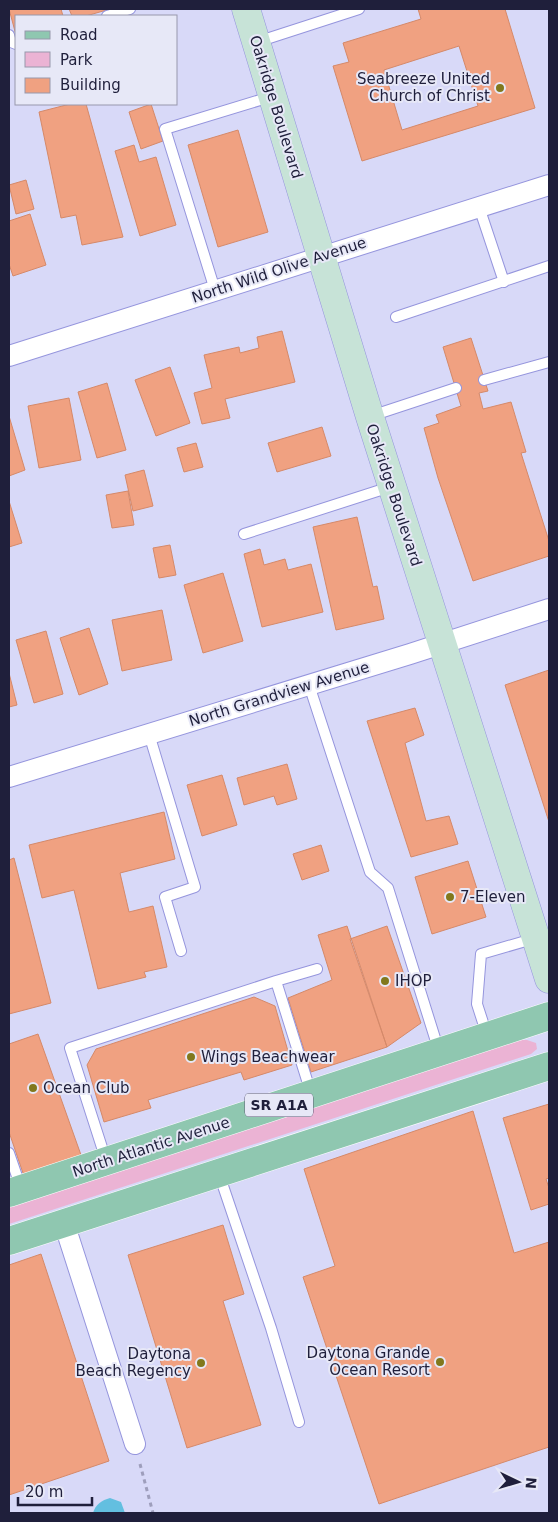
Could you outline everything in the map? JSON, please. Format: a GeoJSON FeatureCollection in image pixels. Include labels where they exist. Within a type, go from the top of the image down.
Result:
{"type":"FeatureCollection","features":[{"type":"Feature","properties":{"kind":"main road","name":"Oakridge Boulevard"},"geometry":{"type":"LineString","coordinates":[[246,9],[370,417],[549,978]]}},
{"type":"Feature","properties":{"kind":"main road","name":"North Atlantic Avenue"},"geometry":{"type":"LineString","coordinates":[[15,1191],[549,1016]]}},
{"type":"Feature","properties":{"kind":"main road"},"geometry":{"type":"LineString","coordinates":[[9,1241],[549,1066]]}},
{"type":"Feature","properties":{"kind":"street","name":"North Wild Olive Avenue"},"geometry":{"type":"LineString","coordinates":[[9,356],[549,185]]}},
{"type":"Feature","properties":{"kind":"street","name":"North Grandview Avenue"},"geometry":{"type":"LineString","coordinates":[[9,777],[442,644],[549,609]]}},
{"type":"Feature","properties":{"kind":"street"},"geometry":{"type":"LineString","coordinates":[[64,1223],[135,1444]]}},
{"type":"Feature","properties":{"kind":"lane"},"geometry":{"type":"LineString","coordinates":[[110,15],[130,9]]}},
{"type":"Feature","properties":{"kind":"lane"},"geometry":{"type":"LineString","coordinates":[[256,42],[359,9]]}},
{"type":"Feature","properties":{"kind":"lane"},"geometry":{"type":"LineString","coordinates":[[215,290],[166,129],[274,96]]}},
{"type":"Feature","properties":{"kind":"lane"},"geometry":{"type":"LineString","coordinates":[[479,207],[504,282]]}},
{"type":"Feature","properties":{"kind":"lane"},"geometry":{"type":"LineString","coordinates":[[396,317],[549,266]]}},
{"type":"Feature","properties":{"kind":"lane"},"geometry":{"type":"LineString","coordinates":[[484,380],[549,362]]}},
{"type":"Feature","properties":{"kind":"lane"},"geometry":{"type":"LineString","coordinates":[[370,417],[456,388]]}},
{"type":"Feature","properties":{"kind":"lane"},"geometry":{"type":"LineString","coordinates":[[244,534],[392,486]]}},
{"type":"Feature","properties":{"kind":"lane"},"geometry":{"type":"LineString","coordinates":[[309,685],[370,872],[388,888],[440,1052]]}},
{"type":"Feature","properties":{"kind":"lane"},"geometry":{"type":"LineString","coordinates":[[149,734],[195,887],[165,897],[181,952]]}},
{"type":"Feature","properties":{"kind":"lane"},"geometry":{"type":"LineString","coordinates":[[488,1036],[477,1004],[481,954],[537,938]]}},
{"type":"Feature","properties":{"kind":"lane"},"geometry":{"type":"LineString","coordinates":[[106,1161],[70,1048],[317,969]]}},
{"type":"Feature","properties":{"kind":"lane"},"geometry":{"type":"LineString","coordinates":[[276,981],[312,1094]]}},
{"type":"Feature","properties":{"kind":"lane"},"geometry":{"type":"LineString","coordinates":[[9,1153],[15,1191]]}},
{"type":"Feature","properties":{"kind":"lane"},"geometry":{"type":"LineString","coordinates":[[218,1173],[271,1328],[299,1422]]}},
{"type":"Feature","properties":{"kind":"path"},"geometry":{"type":"LineString","coordinates":[[135,1444],[153,1513]]}},
{"type":"Feature","properties":{"kind":"green space"},"geometry":{"type":"Polygon","coordinates":[[[515,1040],[527,1040],[536,1043],[537,1049],[531,1054],[9,1224],[9,1205],[515,1040]]]}},
{"type":"Feature","properties":{"kind":"water"},"geometry":{"type":"Polygon","coordinates":[[[110,1498],[121,1502],[125,1513],[93,1513],[99,1503],[110,1498]]]}},
{"type":"Feature","properties":{"kind":"building"},"geometry":{"type":"Polygon","coordinates":[[[9,9],[61,9],[63,15],[15,15],[15,31],[9,9]]]}},
{"type":"Feature","properties":{"kind":"building"},"geometry":{"type":"Polygon","coordinates":[[[69,9],[110,9],[89,15],[72,15],[69,9]]]}},
{"type":"Feature","properties":{"kind":"building","name":"Seabreeze United Church of Christ"},"geometry":{"type":"Polygon","coordinates":[[[418,9],[505,9],[535,108],[362,161],[333,66],[349,62],[343,43],[421,19],[418,9]],[[459,46],[384,70],[402,130],[478,106],[459,46]]]}},
{"type":"Feature","properties":{"kind":"building"},"geometry":{"type":"Polygon","coordinates":[[[66,105],[86,105],[123,237],[82,245],[76,215],[61,218],[39,112],[66,105]]]}},
{"type":"Feature","properties":{"kind":"building"},"geometry":{"type":"Polygon","coordinates":[[[151,105],[163,141],[141,149],[129,112],[151,105]]]}},
{"type":"Feature","properties":{"kind":"building"},"geometry":{"type":"Polygon","coordinates":[[[238,130],[268,232],[218,247],[188,145],[238,130]]]}},
{"type":"Feature","properties":{"kind":"building"},"geometry":{"type":"Polygon","coordinates":[[[134,145],[139,162],[156,157],[176,225],[140,236],[115,151],[134,145]]]}},
{"type":"Feature","properties":{"kind":"building"},"geometry":{"type":"Polygon","coordinates":[[[26,180],[34,209],[16,214],[9,185],[26,180]]]}},
{"type":"Feature","properties":{"kind":"building"},"geometry":{"type":"Polygon","coordinates":[[[30,214],[46,265],[13,276],[9,264],[9,221],[30,214]]]}},
{"type":"Feature","properties":{"kind":"building"},"geometry":{"type":"Polygon","coordinates":[[[282,331],[295,382],[225,399],[230,418],[202,424],[194,393],[212,388],[204,355],[239,347],[240,353],[259,348],[257,337],[282,331]]]}},
{"type":"Feature","properties":{"kind":"building"},"geometry":{"type":"Polygon","coordinates":[[[471,338],[488,391],[479,393],[483,409],[511,402],[526,452],[521,453],[549,541],[549,556],[473,581],[438,478],[424,428],[439,423],[436,415],[461,406],[443,347],[471,338]]]}},
{"type":"Feature","properties":{"kind":"building"},"geometry":{"type":"Polygon","coordinates":[[[170,367],[190,423],[156,436],[135,380],[170,367]]]}},
{"type":"Feature","properties":{"kind":"building"},"geometry":{"type":"Polygon","coordinates":[[[107,383],[126,450],[97,458],[78,392],[107,383]]]}},
{"type":"Feature","properties":{"kind":"building"},"geometry":{"type":"Polygon","coordinates":[[[69,398],[81,460],[39,468],[28,406],[69,398]]]}},
{"type":"Feature","properties":{"kind":"building"},"geometry":{"type":"Polygon","coordinates":[[[9,416],[25,470],[9,476],[9,416]]]}},
{"type":"Feature","properties":{"kind":"building"},"geometry":{"type":"Polygon","coordinates":[[[322,427],[331,456],[277,472],[268,443],[322,427]]]}},
{"type":"Feature","properties":{"kind":"building"},"geometry":{"type":"Polygon","coordinates":[[[196,443],[203,467],[184,472],[177,448],[196,443]]]}},
{"type":"Feature","properties":{"kind":"building"},"geometry":{"type":"Polygon","coordinates":[[[144,470],[153,506],[133,511],[125,475],[144,470]]]}},
{"type":"Feature","properties":{"kind":"building"},"geometry":{"type":"Polygon","coordinates":[[[128,491],[134,525],[112,528],[106,495],[128,491]]]}},
{"type":"Feature","properties":{"kind":"building"},"geometry":{"type":"Polygon","coordinates":[[[9,501],[22,543],[9,547],[9,501]]]}},
{"type":"Feature","properties":{"kind":"building"},"geometry":{"type":"Polygon","coordinates":[[[357,517],[373,587],[377,586],[384,619],[336,630],[313,527],[357,517]]]}},
{"type":"Feature","properties":{"kind":"building"},"geometry":{"type":"Polygon","coordinates":[[[170,545],[176,575],[159,578],[153,548],[170,545]]]}},
{"type":"Feature","properties":{"kind":"building"},"geometry":{"type":"Polygon","coordinates":[[[260,549],[264,565],[285,559],[288,570],[311,564],[323,612],[262,627],[244,554],[260,549]]]}},
{"type":"Feature","properties":{"kind":"building"},"geometry":{"type":"Polygon","coordinates":[[[223,573],[243,641],[203,653],[184,585],[223,573]]]}},
{"type":"Feature","properties":{"kind":"building"},"geometry":{"type":"Polygon","coordinates":[[[162,610],[172,660],[122,671],[112,620],[162,610]]]}},
{"type":"Feature","properties":{"kind":"building"},"geometry":{"type":"Polygon","coordinates":[[[89,628],[108,684],[79,695],[60,638],[89,628]]]}},
{"type":"Feature","properties":{"kind":"building"},"geometry":{"type":"Polygon","coordinates":[[[46,631],[63,694],[34,703],[16,640],[46,631]]]}},
{"type":"Feature","properties":{"kind":"building"},"geometry":{"type":"Polygon","coordinates":[[[549,670],[549,822],[505,685],[549,670]]]}},
{"type":"Feature","properties":{"kind":"building"},"geometry":{"type":"Polygon","coordinates":[[[9,673],[17,705],[9,707],[9,673]]]}},
{"type":"Feature","properties":{"kind":"building"},"geometry":{"type":"Polygon","coordinates":[[[415,708],[424,735],[405,743],[426,821],[449,816],[458,844],[411,857],[367,721],[415,708]]]}},
{"type":"Feature","properties":{"kind":"building"},"geometry":{"type":"Polygon","coordinates":[[[287,764],[297,799],[277,805],[274,796],[244,805],[237,778],[287,764]]]}},
{"type":"Feature","properties":{"kind":"building"},"geometry":{"type":"Polygon","coordinates":[[[222,775],[237,825],[202,836],[187,785],[222,775]]]}},
{"type":"Feature","properties":{"kind":"building"},"geometry":{"type":"Polygon","coordinates":[[[164,812],[175,859],[120,873],[129,912],[153,906],[167,967],[144,972],[146,977],[98,989],[74,890],[42,898],[29,845],[164,812]]]}},
{"type":"Feature","properties":{"kind":"building"},"geometry":{"type":"Polygon","coordinates":[[[321,845],[329,871],[302,880],[293,854],[321,845]]]}},
{"type":"Feature","properties":{"kind":"building"},"geometry":{"type":"Polygon","coordinates":[[[14,858],[51,1003],[9,1014],[9,860],[14,858]]]}},
{"type":"Feature","properties":{"kind":"building","name":"7-Eleven"},"geometry":{"type":"Polygon","coordinates":[[[468,861],[486,917],[432,934],[415,877],[468,861]]]}},
{"type":"Feature","properties":{"kind":"building"},"geometry":{"type":"Polygon","coordinates":[[[347,926],[387,1047],[311,1072],[288,998],[332,980],[318,935],[347,926]]]}},
{"type":"Feature","properties":{"kind":"building","name":"IHOP"},"geometry":{"type":"Polygon","coordinates":[[[387,926],[421,1023],[387,1047],[350,939],[387,926]]]}},
{"type":"Feature","properties":{"kind":"building","name":"Wings Beachwear"},"geometry":{"type":"Polygon","coordinates":[[[254,997],[275,1006],[292,1065],[244,1080],[241,1072],[148,1100],[151,1108],[104,1122],[87,1065],[96,1049],[254,997]]]}},
{"type":"Feature","properties":{"kind":"building","name":"Ocean Club"},"geometry":{"type":"Polygon","coordinates":[[[38,1034],[81,1155],[24,1176],[9,1132],[9,1044],[38,1034]]]}},
{"type":"Feature","properties":{"kind":"building"},"geometry":{"type":"Polygon","coordinates":[[[549,1104],[549,1178],[546,1179],[549,1188],[549,1204],[531,1210],[503,1118],[549,1104]]]}},
{"type":"Feature","properties":{"kind":"building","name":"Daytona Grande Ocean Resort"},"geometry":{"type":"Polygon","coordinates":[[[473,1111],[514,1253],[549,1242],[549,1447],[379,1504],[303,1277],[335,1266],[304,1169],[473,1111]]]}},
{"type":"Feature","properties":{"kind":"building","name":"Daytona Beach Regency"},"geometry":{"type":"Polygon","coordinates":[[[223,1225],[244,1294],[223,1301],[261,1425],[187,1448],[128,1255],[223,1225]]]}},
{"type":"Feature","properties":{"kind":"building"},"geometry":{"type":"Polygon","coordinates":[[[41,1254],[109,1461],[9,1495],[9,1265],[41,1254]]]}},
{"type":"Feature","properties":{"kind":"place","name":"Seabreeze United Church of Christ"},"geometry":{"type":"Point","coordinates":[500,88]}},
{"type":"Feature","properties":{"kind":"place","name":"7-Eleven"},"geometry":{"type":"Point","coordinates":[450,897]}},
{"type":"Feature","properties":{"kind":"place","name":"IHOP"},"geometry":{"type":"Point","coordinates":[385,981]}},
{"type":"Feature","properties":{"kind":"place","name":"Wings Beachwear"},"geometry":{"type":"Point","coordinates":[191,1057]}},
{"type":"Feature","properties":{"kind":"place","name":"Ocean Club"},"geometry":{"type":"Point","coordinates":[33,1088]}},
{"type":"Feature","properties":{"kind":"place","name":"Daytona Grande Ocean Resort"},"geometry":{"type":"Point","coordinates":[440,1362]}},
{"type":"Feature","properties":{"kind":"place","name":"Daytona Beach Regency"},"geometry":{"type":"Point","coordinates":[201,1363]}}]}
